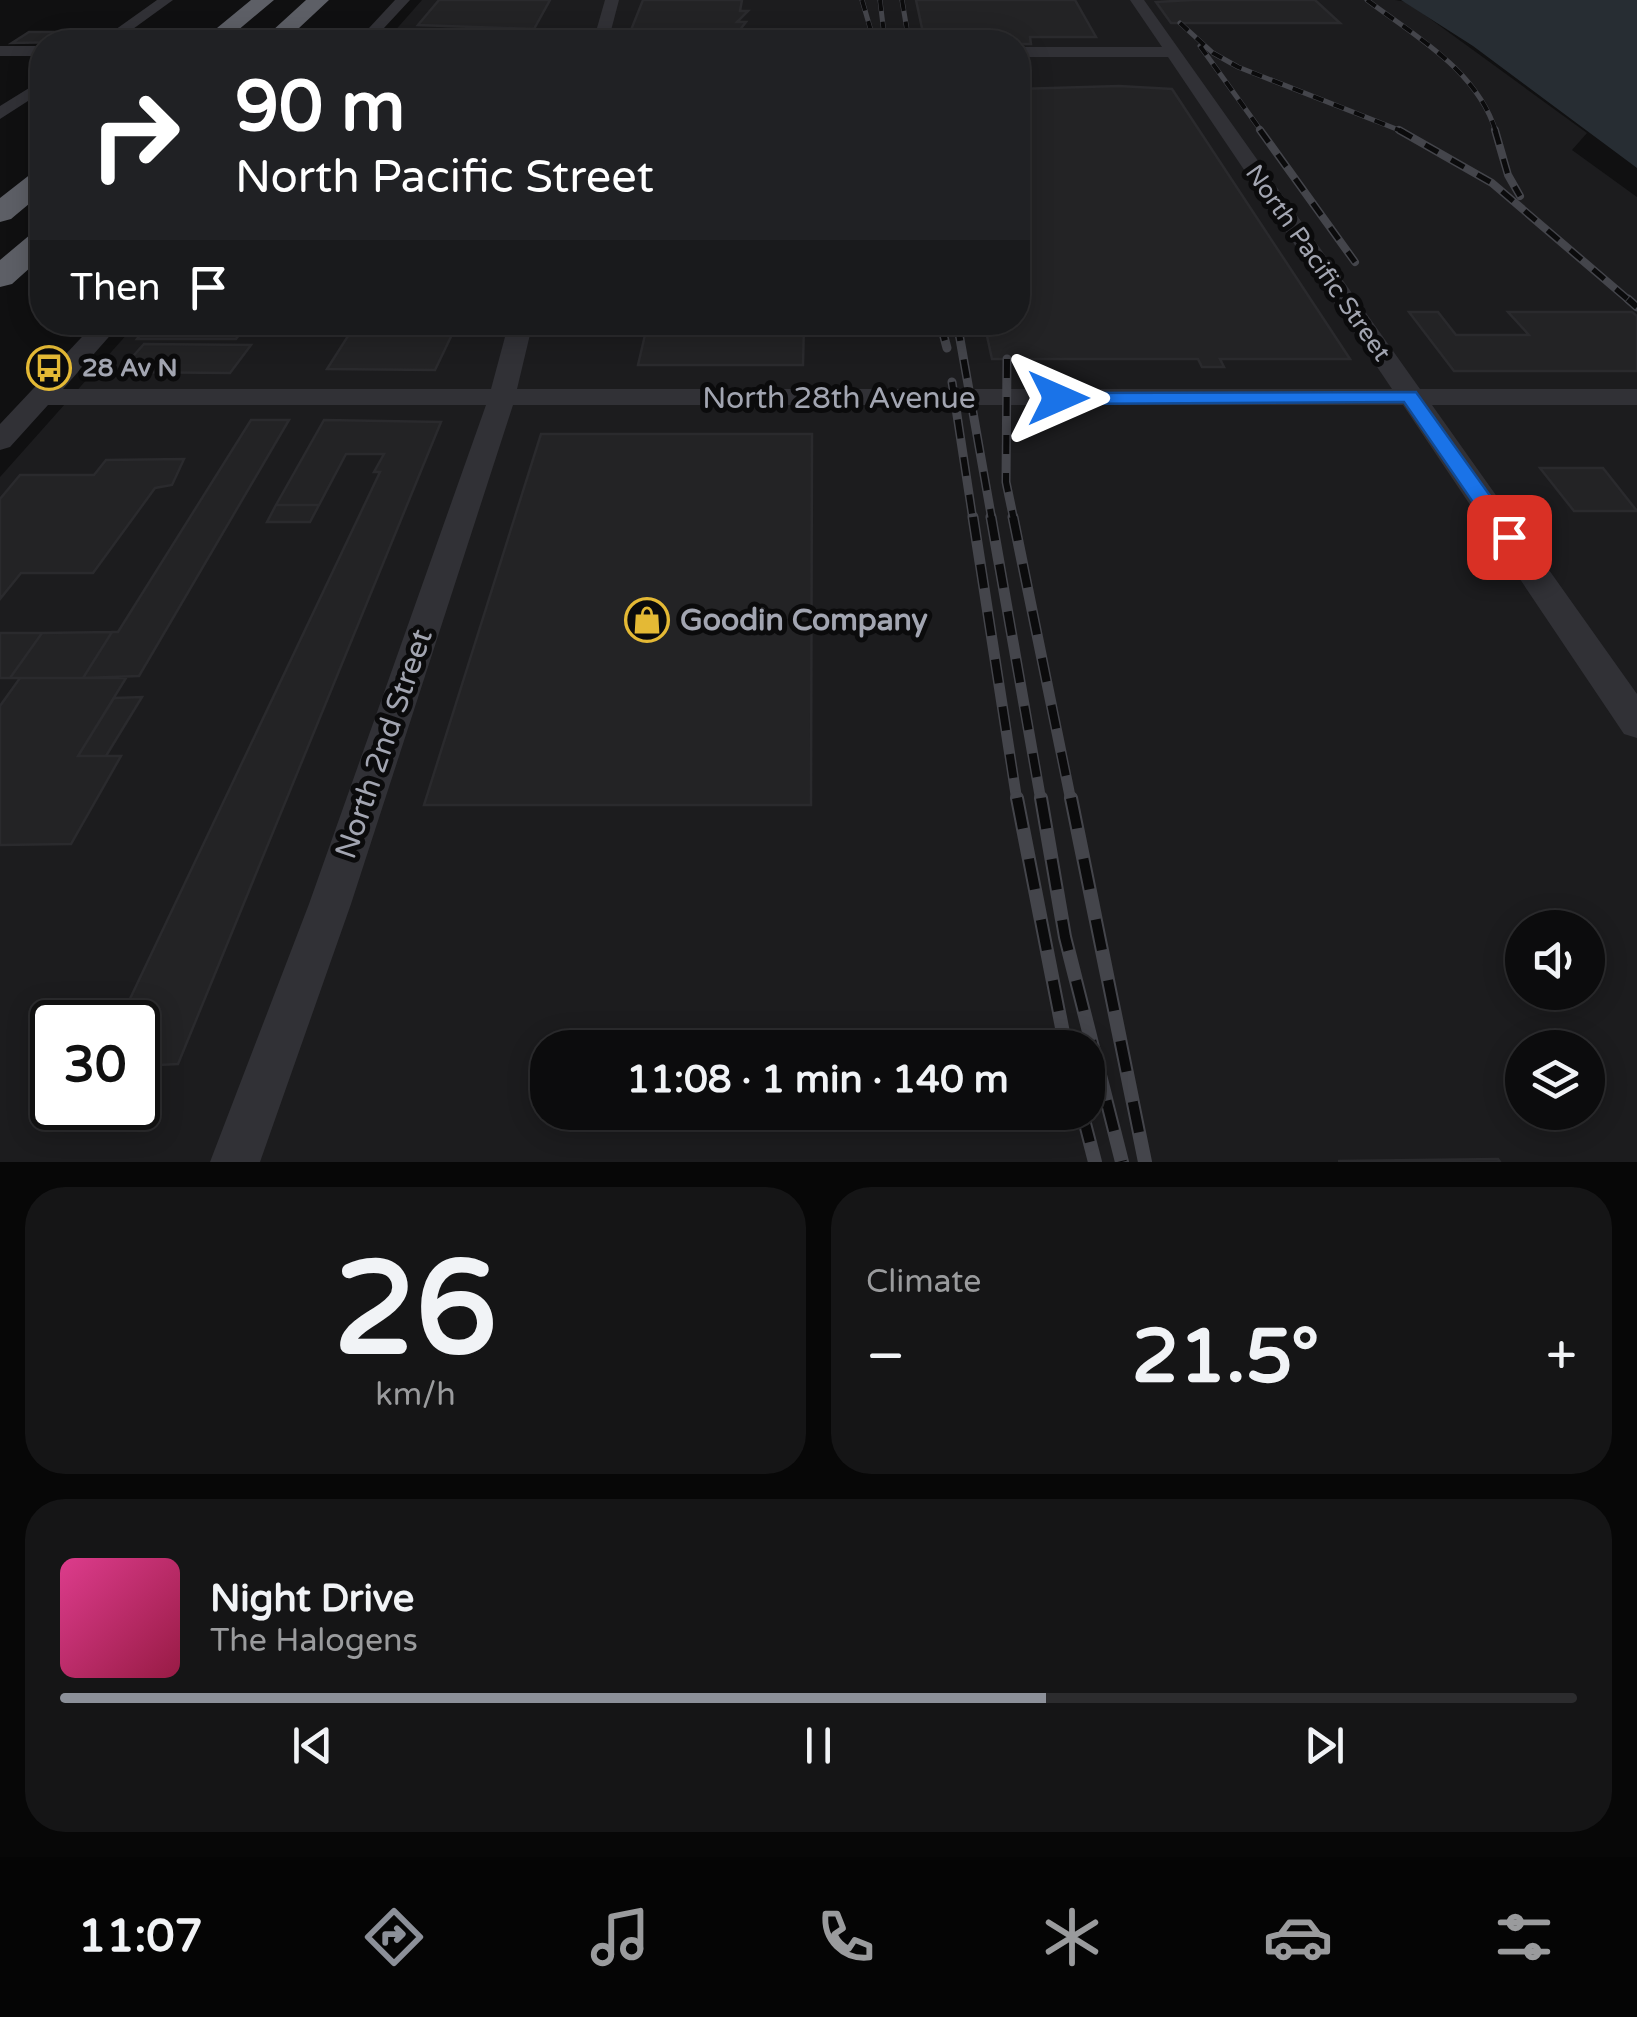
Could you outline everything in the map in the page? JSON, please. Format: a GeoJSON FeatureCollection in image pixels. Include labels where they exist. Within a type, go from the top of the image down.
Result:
{"type":"FeatureCollection","features":[{"type":"Feature","properties":{"kind":"highway"},"geometry":{"type":"LineString","coordinates":[[226,30],[264,0]]}},
{"type":"Feature","properties":{"kind":"highway"},"geometry":{"type":"LineString","coordinates":[[284,30],[319,0]]}},
{"type":"Feature","properties":{"kind":"highway"},"geometry":{"type":"LineString","coordinates":[[0,213],[30,189]]}},
{"type":"Feature","properties":{"kind":"highway"},"geometry":{"type":"LineString","coordinates":[[0,277],[30,251]]}},
{"type":"Feature","properties":{"kind":"street"},"geometry":{"type":"LineString","coordinates":[[122,30],[166,0]]}},
{"type":"Feature","properties":{"kind":"street"},"geometry":{"type":"LineString","coordinates":[[374,30],[403,0]]}},
{"type":"Feature","properties":{"kind":"street"},"geometry":{"type":"LineString","coordinates":[[603,30],[612,0]]}},
{"type":"Feature","properties":{"kind":"street","name":"North Pacific Street"},"geometry":{"type":"LineString","coordinates":[[1136,0],[1637,722]]}},
{"type":"Feature","properties":{"kind":"street"},"geometry":{"type":"LineString","coordinates":[[0,51],[30,52]]}},
{"type":"Feature","properties":{"kind":"street"},"geometry":{"type":"LineString","coordinates":[[1030,52],[1172,52]]}},
{"type":"Feature","properties":{"kind":"street"},"geometry":{"type":"LineString","coordinates":[[0,114],[30,93]]}},
{"type":"Feature","properties":{"kind":"street"},"geometry":{"type":"LineString","coordinates":[[0,441],[98,335]]}},
{"type":"Feature","properties":{"kind":"street","name":"North 2nd Street"},"geometry":{"type":"LineString","coordinates":[[235,1162],[330,904],[502,397],[518,335]]}},
{"type":"Feature","properties":{"kind":"street","name":"North 28th Avenue"},"geometry":{"type":"LineString","coordinates":[[40,397],[1637,397]]}},
{"type":"Feature","properties":{"kind":"shaded area"},"geometry":{"type":"Polygon","coordinates":[[[422,0],[1395,0],[1407,2],[1587,133],[1572,150],[1637,197],[1637,1162],[0,1162],[0,477],[126,335],[1030,335],[1030,30],[396,30],[422,0]]]}},
{"type":"Feature","properties":{"kind":"shaded area"},"geometry":{"type":"Polygon","coordinates":[[[1401,0],[1637,0],[1637,168],[1473,46],[1401,0]]]}},
{"type":"Feature","properties":{"kind":"building"},"geometry":{"type":"Polygon","coordinates":[[[439,0],[550,0],[534,29],[418,25],[439,0]]]}},
{"type":"Feature","properties":{"kind":"building"},"geometry":{"type":"Polygon","coordinates":[[[643,0],[742,0],[740,11],[748,11],[737,22],[746,22],[740,30],[631,30],[643,0]]]}},
{"type":"Feature","properties":{"kind":"building"},"geometry":{"type":"Polygon","coordinates":[[[916,0],[1075,0],[1096,37],[1030,37],[1030,30],[922,30],[916,0]]]}},
{"type":"Feature","properties":{"kind":"building"},"geometry":{"type":"Polygon","coordinates":[[[1315,0],[1340,23],[1171,23],[1156,2],[1315,0]]]}},
{"type":"Feature","properties":{"kind":"building"},"geometry":{"type":"Polygon","coordinates":[[[29,32],[30,32],[30,43],[12,43],[29,32]]]}},
{"type":"Feature","properties":{"kind":"building"},"geometry":{"type":"Polygon","coordinates":[[[1030,89],[1172,89],[1350,359],[1220,359],[1224,367],[1202,367],[1198,359],[992,359],[987,335],[1030,335],[1030,89]]]}},
{"type":"Feature","properties":{"kind":"building"},"geometry":{"type":"Polygon","coordinates":[[[1409,312],[1438,312],[1456,335],[1529,335],[1508,312],[1632,312],[1637,316],[1637,371],[1454,371],[1409,312]]]}},
{"type":"Feature","properties":{"kind":"building"},"geometry":{"type":"Polygon","coordinates":[[[140,335],[239,335],[236,339],[137,339],[140,335]]]}},
{"type":"Feature","properties":{"kind":"building"},"geometry":{"type":"Polygon","coordinates":[[[452,335],[435,370],[327,369],[348,336],[452,335]]]}},
{"type":"Feature","properties":{"kind":"building"},"geometry":{"type":"Polygon","coordinates":[[[645,335],[804,335],[803,365],[638,365],[645,335]]]}},
{"type":"Feature","properties":{"kind":"building"},"geometry":{"type":"Polygon","coordinates":[[[144,344],[251,345],[230,373],[119,372],[144,344]]]}},
{"type":"Feature","properties":{"kind":"building"},"geometry":{"type":"Polygon","coordinates":[[[251,420],[289,420],[139,676],[83,678],[112,632],[118,632],[251,420]]]}},
{"type":"Feature","properties":{"kind":"building"},"geometry":{"type":"Polygon","coordinates":[[[324,420],[441,422],[178,1064],[160,1065],[160,1000],[129,1000],[380,472],[374,472],[384,454],[346,454],[319,505],[276,505],[324,420]]]}},
{"type":"Feature","properties":{"kind":"building","name":"Goodin Company"},"geometry":{"type":"Polygon","coordinates":[[[541,434],[812,434],[811,805],[424,805],[541,434]]]}},
{"type":"Feature","properties":{"kind":"building"},"geometry":{"type":"Polygon","coordinates":[[[184,459],[172,485],[155,488],[93,573],[21,573],[0,599],[0,499],[20,475],[94,475],[106,460],[184,459]]]}},
{"type":"Feature","properties":{"kind":"building"},"geometry":{"type":"Polygon","coordinates":[[[1540,468],[1603,468],[1637,511],[1574,511],[1540,468]]]}},
{"type":"Feature","properties":{"kind":"building"},"geometry":{"type":"Polygon","coordinates":[[[276,505],[319,505],[310,522],[267,522],[276,505]]]}},
{"type":"Feature","properties":{"kind":"building"},"geometry":{"type":"Polygon","coordinates":[[[112,632],[83,678],[10,678],[42,633],[112,632]]]}},
{"type":"Feature","properties":{"kind":"building"},"geometry":{"type":"Polygon","coordinates":[[[0,633],[42,633],[10,678],[0,678],[0,633]]]}},
{"type":"Feature","properties":{"kind":"building"},"geometry":{"type":"Polygon","coordinates":[[[20,678],[126,678],[78,756],[121,756],[71,844],[0,845],[0,706],[20,678]]]}},
{"type":"Feature","properties":{"kind":"building"},"geometry":{"type":"Polygon","coordinates":[[[142,697],[106,756],[78,756],[114,698],[142,697]]]}},
{"type":"Feature","properties":{"kind":"building"},"geometry":{"type":"Polygon","coordinates":[[[1498,1159],[1500,1162],[1338,1161],[1498,1159]]]}},
{"type":"Feature","properties":{"kind":"railway"},"geometry":{"type":"LineString","coordinates":[[862,0],[871,30]]}},
{"type":"Feature","properties":{"kind":"railway"},"geometry":{"type":"LineString","coordinates":[[880,0],[884,30]]}},
{"type":"Feature","properties":{"kind":"railway"},"geometry":{"type":"LineString","coordinates":[[902,0],[907,30]]}},
{"type":"Feature","properties":{"kind":"railway"},"geometry":{"type":"LineString","coordinates":[[1367,0],[1460,73],[1475,90],[1496,132]]}},
{"type":"Feature","properties":{"kind":"railway"},"geometry":{"type":"LineString","coordinates":[[1180,23],[1213,53],[1238,67],[1399,130]]}},
{"type":"Feature","properties":{"kind":"railway"},"geometry":{"type":"LineString","coordinates":[[1200,46],[1262,132]]}},
{"type":"Feature","properties":{"kind":"railway"},"geometry":{"type":"LineString","coordinates":[[1260,130],[1355,262]]}},
{"type":"Feature","properties":{"kind":"railway"},"geometry":{"type":"LineString","coordinates":[[1399,130],[1404,132]]}},
{"type":"Feature","properties":{"kind":"railway"},"geometry":{"type":"LineString","coordinates":[[1399,130],[1492,183],[1631,302]]}},
{"type":"Feature","properties":{"kind":"railway"},"geometry":{"type":"LineString","coordinates":[[1495,130],[1508,175],[1520,196]]}},
{"type":"Feature","properties":{"kind":"railway"},"geometry":{"type":"LineString","coordinates":[[1628,299],[1637,307]]}},
{"type":"Feature","properties":{"kind":"railway"},"geometry":{"type":"LineString","coordinates":[[944,335],[947,348]]}},
{"type":"Feature","properties":{"kind":"railway"},"geometry":{"type":"LineString","coordinates":[[959,335],[992,520]]}},
{"type":"Feature","properties":{"kind":"railway"},"geometry":{"type":"LineString","coordinates":[[1007,359],[1006,482],[1014,520]]}},
{"type":"Feature","properties":{"kind":"railway"},"geometry":{"type":"LineString","coordinates":[[952,382],[973,520]]}},
{"type":"Feature","properties":{"kind":"railway"},"geometry":{"type":"LineString","coordinates":[[973,517],[1017,801]]}},
{"type":"Feature","properties":{"kind":"railway"},"geometry":{"type":"LineString","coordinates":[[991,517],[1041,801]]}},
{"type":"Feature","properties":{"kind":"railway"},"geometry":{"type":"LineString","coordinates":[[1013,517],[1071,801]]}},
{"type":"Feature","properties":{"kind":"railway"},"geometry":{"type":"LineString","coordinates":[[1017,798],[1062,1030]]}},
{"type":"Feature","properties":{"kind":"railway"},"geometry":{"type":"LineString","coordinates":[[1041,798],[1065,937],[1122,1162]]}},
{"type":"Feature","properties":{"kind":"railway"},"geometry":{"type":"LineString","coordinates":[[1071,798],[1145,1162]]}},
{"type":"Feature","properties":{"kind":"railway"},"geometry":{"type":"LineString","coordinates":[[1087,1130],[1095,1162]]}},
{"type":"Feature","properties":{"kind":"place","name":"28 Av N"},"geometry":{"type":"Point","coordinates":[49,368]}},
{"type":"Feature","properties":{"kind":"place","name":"Goodin Company"},"geometry":{"type":"Point","coordinates":[647,620]}},
{"type":"Feature","properties":{"kind":"route"},"geometry":{"type":"LineString","coordinates":[[1058,398],[1410,396],[1509,537]]}}]}
